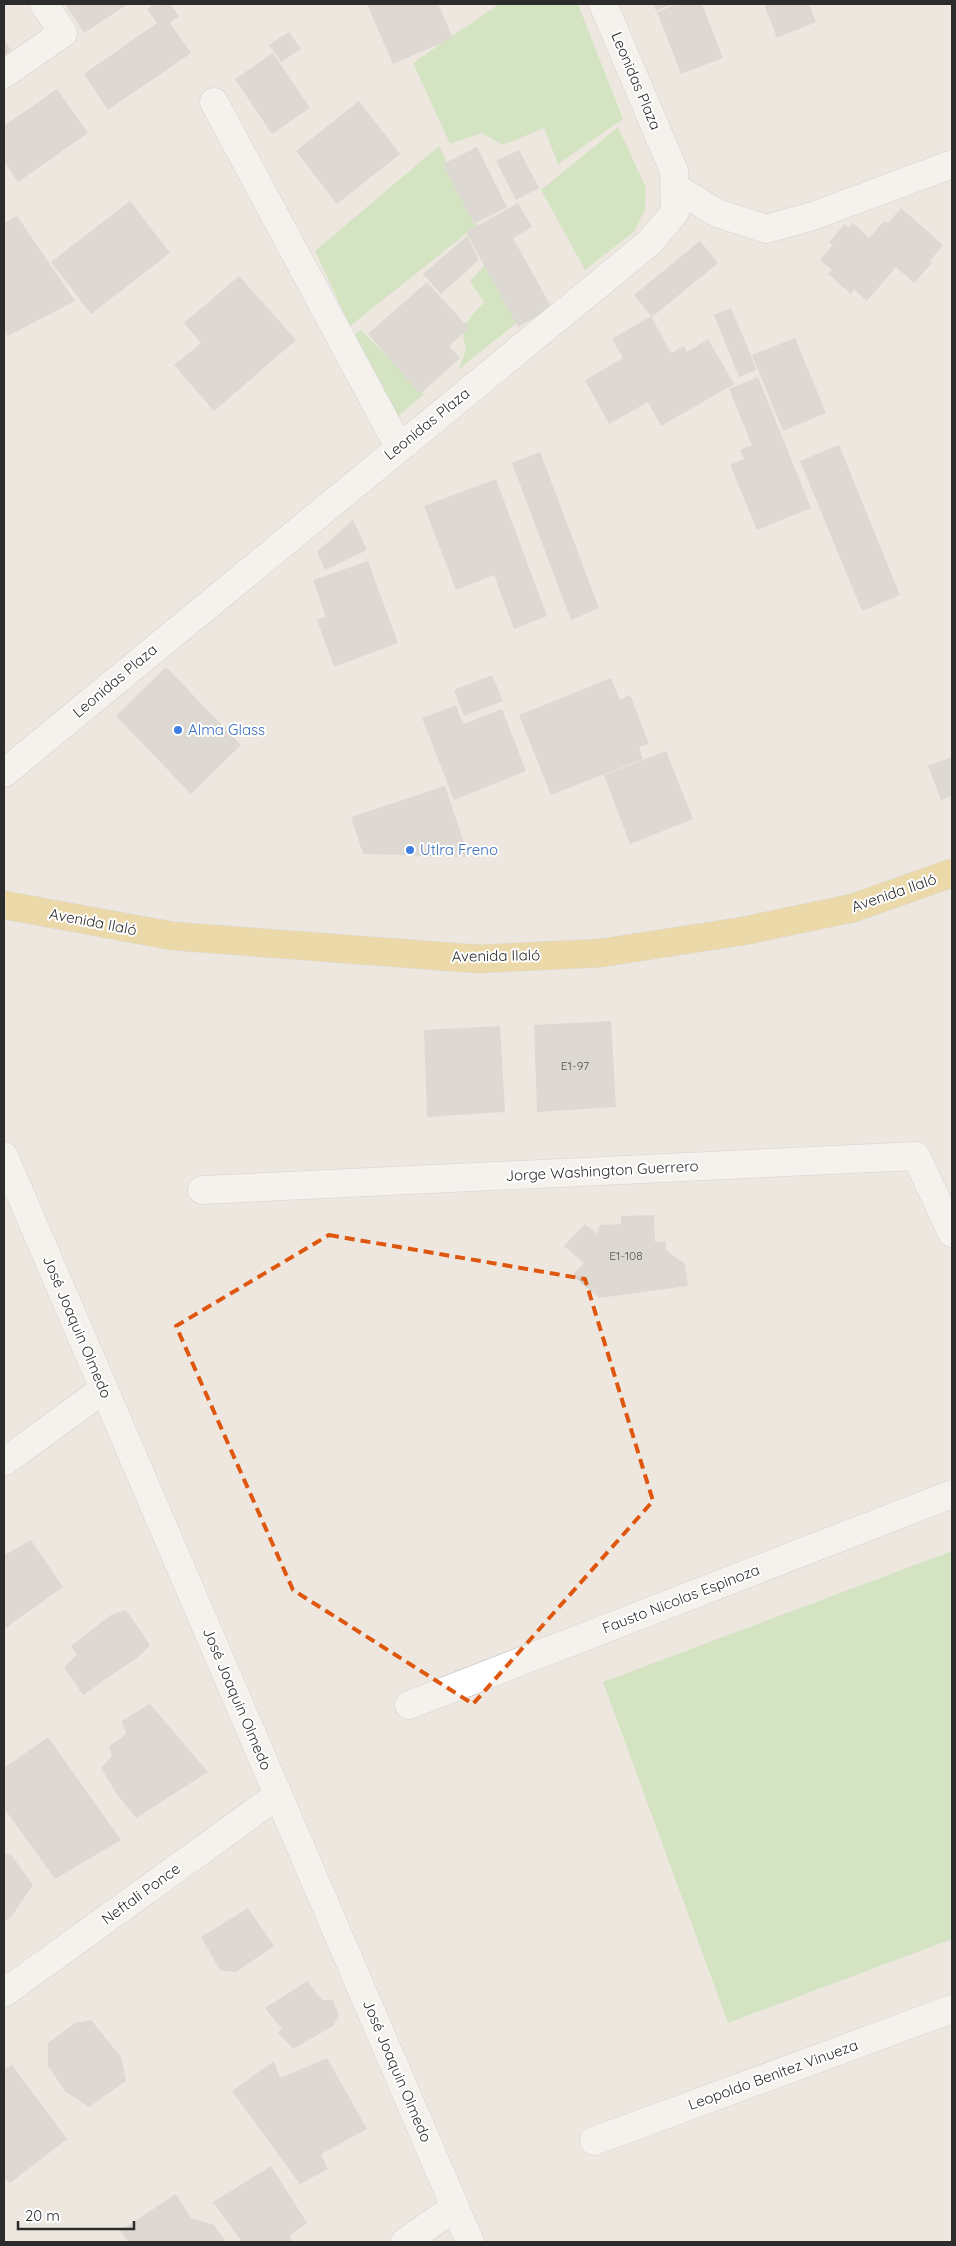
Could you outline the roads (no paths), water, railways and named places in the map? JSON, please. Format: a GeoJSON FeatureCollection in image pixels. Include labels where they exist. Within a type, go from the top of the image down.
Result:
{"type":"FeatureCollection","features":[{"type":"Feature","properties":{"kind":"main road","name":"Avenida Ilaló"},"geometry":{"type":"LineString","coordinates":[[4,905],[173,936],[478,959],[601,953],[743,931],[853,908],[952,873]]}},
{"type":"Feature","properties":{"kind":"street"},"geometry":{"type":"LineString","coordinates":[[4,74],[63,33],[44,4]]}},
{"type":"Feature","properties":{"kind":"street","name":"Leonidas Plaza"},"geometry":{"type":"LineString","coordinates":[[4,773],[650,242],[675,212],[674,171],[603,4]]}},
{"type":"Feature","properties":{"kind":"street"},"geometry":{"type":"LineString","coordinates":[[214,102],[399,447]]}},
{"type":"Feature","properties":{"kind":"street"},"geometry":{"type":"LineString","coordinates":[[674,187],[717,213],[766,229],[812,216],[952,164]]}},
{"type":"Feature","properties":{"kind":"street","name":"José Joaquin Olmedo"},"geometry":{"type":"LineString","coordinates":[[4,1156],[470,2242]]}},
{"type":"Feature","properties":{"kind":"street","name":"Jorge Washington Guerrero"},"geometry":{"type":"LineString","coordinates":[[202,1190],[916,1156],[952,1233]]}},
{"type":"Feature","properties":{"kind":"street"},"geometry":{"type":"LineString","coordinates":[[4,1462],[104,1389]]}},
{"type":"Feature","properties":{"kind":"street","name":"Fausto Nicolas Espinoza"},"geometry":{"type":"LineString","coordinates":[[409,1705],[952,1494]]}},
{"type":"Feature","properties":{"kind":"street","name":"Neftali Ponce"},"geometry":{"type":"LineString","coordinates":[[4,1993],[278,1795]]}},
{"type":"Feature","properties":{"kind":"street","name":"Leopoldo Benitez Vinueza"},"geometry":{"type":"LineString","coordinates":[[594,2141],[952,2009]]}},
{"type":"Feature","properties":{"kind":"street"},"geometry":{"type":"LineString","coordinates":[[405,2242],[455,2207]]}},
{"type":"Feature","properties":{"kind":"place","name":"Alma Glass"},"geometry":{"type":"Point","coordinates":[178,730]}},
{"type":"Feature","properties":{"kind":"place","name":"Utlra Freno"},"geometry":{"type":"Point","coordinates":[410,850]}}]}
